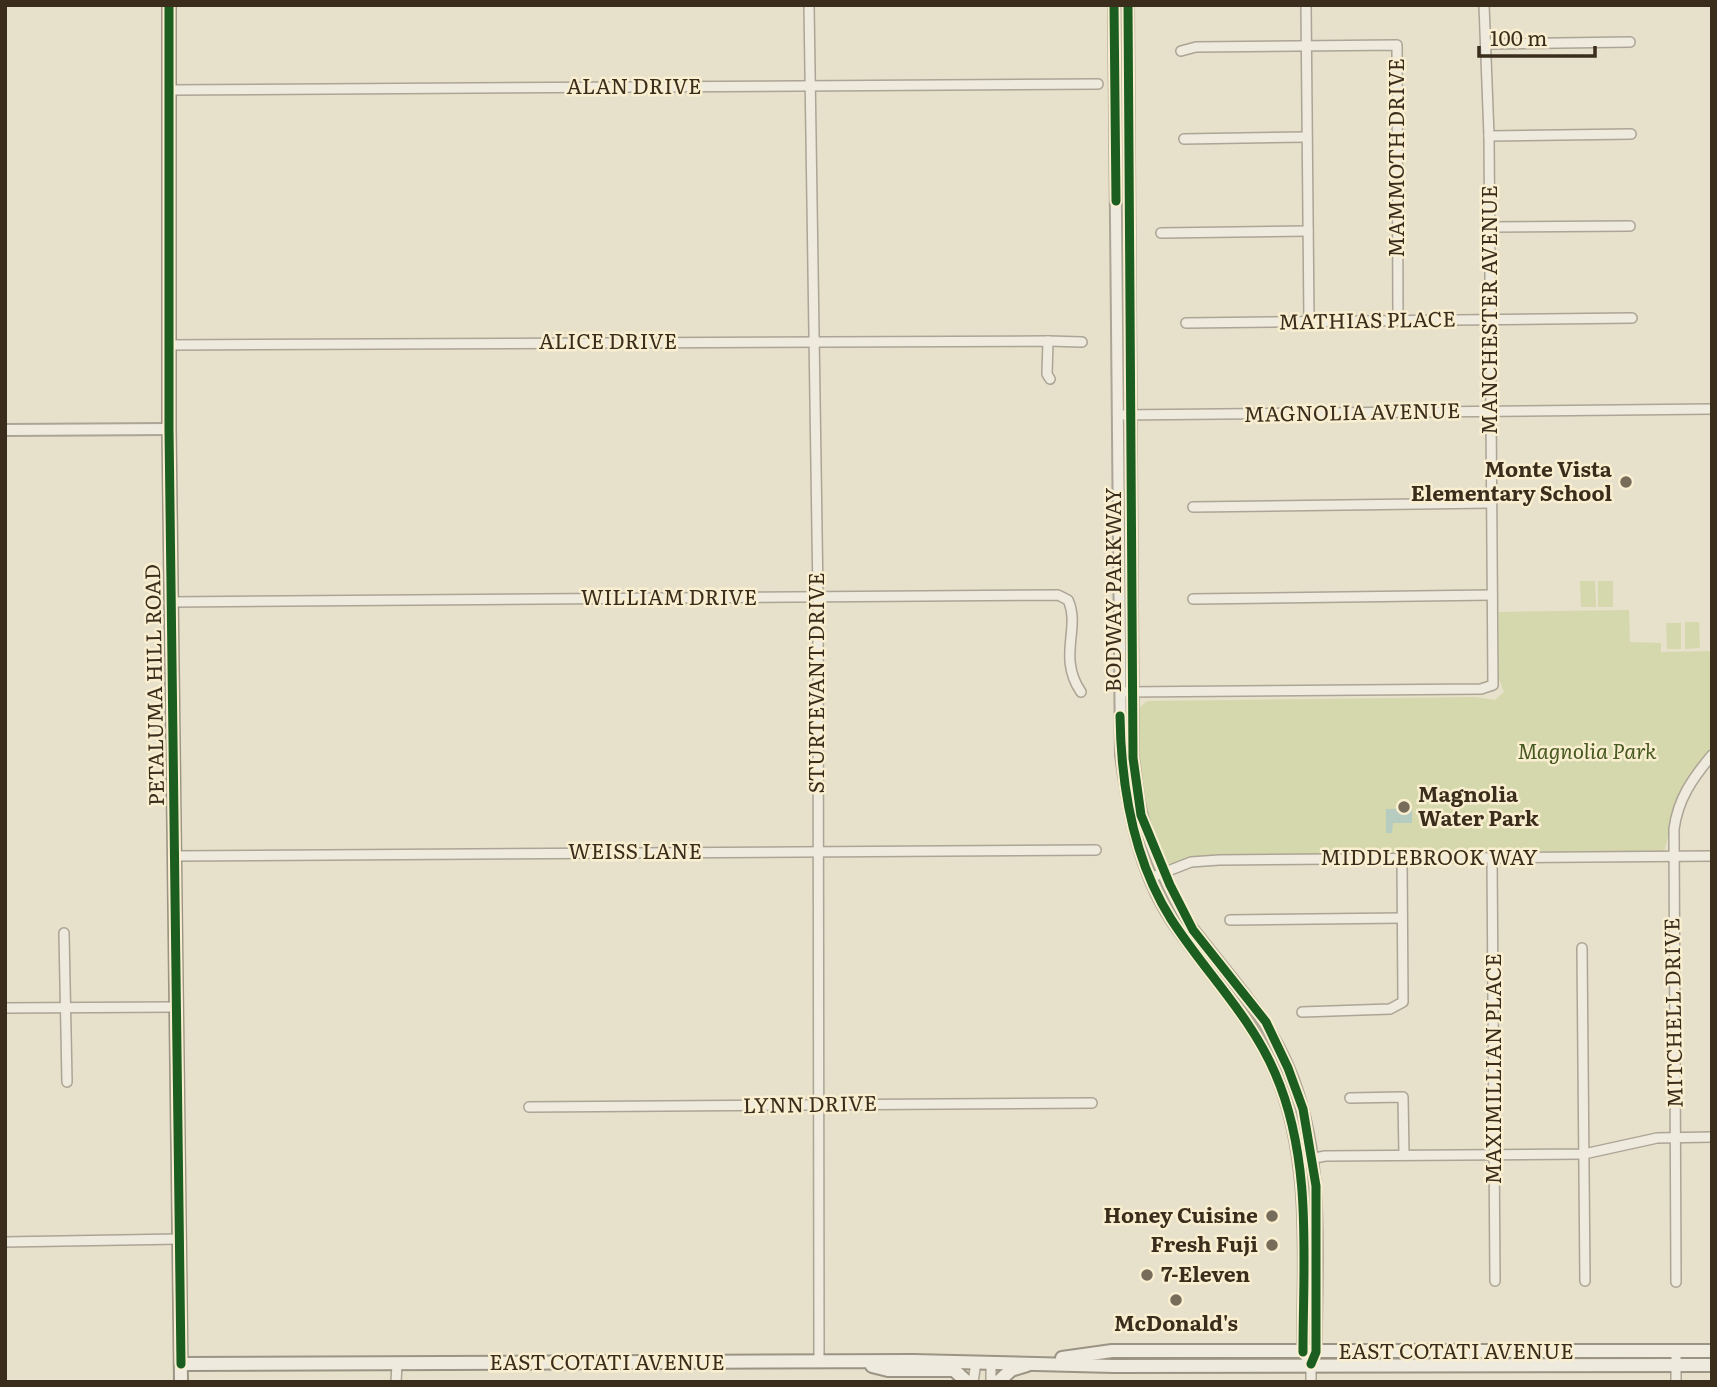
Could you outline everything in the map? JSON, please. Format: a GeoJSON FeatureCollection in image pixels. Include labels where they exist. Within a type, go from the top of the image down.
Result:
{"type":"FeatureCollection","features":[{"type":"Feature","properties":{"kind":"main road","name":"PETALUMA HILL ROAD"},"geometry":{"type":"LineString","coordinates":[[169,5],[169,429],[181,1382]]}},
{"type":"Feature","properties":{"kind":"main road","name":"EAST COTATI AVENUE"},"geometry":{"type":"LineString","coordinates":[[181,1364],[855,1361],[1115,1366],[1310,1356],[1712,1351]]}},
{"type":"Feature","properties":{"kind":"main road","name":"EAST COTATI AVENUE"},"geometry":{"type":"LineString","coordinates":[[1310,1356],[1712,1365]]}},
{"type":"Feature","properties":{"kind":"main road"},"geometry":{"type":"LineString","coordinates":[[855,1361],[888,1370],[954,1370],[967,1382]]}},
{"type":"Feature","properties":{"kind":"main road"},"geometry":{"type":"LineString","coordinates":[[998,1382],[1012,1370],[1032,1363]]}},
{"type":"Feature","properties":{"kind":"street","name":"STURTEVANT DRIVE"},"geometry":{"type":"LineString","coordinates":[[809,5],[818,597],[816,851],[819,1361]]}},
{"type":"Feature","properties":{"kind":"street","name":"BODWAY PARKWAY"},"geometry":{"type":"LineString","coordinates":[[1114,5],[1118,415],[1126,692],[1133,758],[1142,816],[1164,871],[1193,930],[1266,1022],[1288,1068],[1303,1109],[1316,1186],[1310,1356]]}},
{"type":"Feature","properties":{"kind":"street","name":"BODWAY PARKWAY"},"geometry":{"type":"LineString","coordinates":[[1128,5],[1130,415],[1126,692],[1121,755],[1130,818],[1150,878],[1171,919],[1239,1008],[1261,1045],[1288,1107],[1300,1161],[1310,1356]]}},
{"type":"Feature","properties":{"kind":"street"},"geometry":{"type":"LineString","coordinates":[[1306,5],[1309,322]]}},
{"type":"Feature","properties":{"kind":"street","name":"MANCHESTER AVENUE"},"geometry":{"type":"LineString","coordinates":[[1126,692],[1488,689],[1494,680],[1489,136],[1484,5]]}},
{"type":"Feature","properties":{"kind":"street"},"geometry":{"type":"LineString","coordinates":[[1486,44],[1630,42]]}},
{"type":"Feature","properties":{"kind":"street","name":"MAMMOTH DRIVE"},"geometry":{"type":"LineString","coordinates":[[1306,46],[1397,45],[1398,320]]}},
{"type":"Feature","properties":{"kind":"street"},"geometry":{"type":"LineString","coordinates":[[1181,51],[1196,47],[1306,46]]}},
{"type":"Feature","properties":{"kind":"street","name":"ALAN DRIVE"},"geometry":{"type":"LineString","coordinates":[[170,90],[1098,83]]}},
{"type":"Feature","properties":{"kind":"street"},"geometry":{"type":"LineString","coordinates":[[1489,136],[1631,134]]}},
{"type":"Feature","properties":{"kind":"street"},"geometry":{"type":"LineString","coordinates":[[1184,139],[1307,137]]}},
{"type":"Feature","properties":{"kind":"street"},"geometry":{"type":"LineString","coordinates":[[1490,228],[1630,226]]}},
{"type":"Feature","properties":{"kind":"street"},"geometry":{"type":"LineString","coordinates":[[1161,233],[1308,231]]}},
{"type":"Feature","properties":{"kind":"street","name":"MATHIAS PLACE"},"geometry":{"type":"LineString","coordinates":[[1186,323],[1632,318]]}},
{"type":"Feature","properties":{"kind":"street","name":"ALICE DRIVE"},"geometry":{"type":"LineString","coordinates":[[169,345],[812,340],[1082,342]]}},
{"type":"Feature","properties":{"kind":"street"},"geometry":{"type":"LineString","coordinates":[[1048,341],[1046,374],[1050,379]]}},
{"type":"Feature","properties":{"kind":"street","name":"MAGNOLIA AVENUE"},"geometry":{"type":"LineString","coordinates":[[1118,415],[1712,409]]}},
{"type":"Feature","properties":{"kind":"street"},"geometry":{"type":"LineString","coordinates":[[5,430],[169,429]]}},
{"type":"Feature","properties":{"kind":"street"},"geometry":{"type":"LineString","coordinates":[[1193,506],[1491,503]]}},
{"type":"Feature","properties":{"kind":"street"},"geometry":{"type":"LineString","coordinates":[[1193,599],[1492,594]]}},
{"type":"Feature","properties":{"kind":"street","name":"WILLIAM DRIVE"},"geometry":{"type":"LineString","coordinates":[[172,602],[1058,595],[1068,600],[1072,607],[1068,644],[1071,677],[1081,692]]}},
{"type":"Feature","properties":{"kind":"street","name":"MITCHELL DRIVE"},"geometry":{"type":"LineString","coordinates":[[1676,1282],[1673,857],[1677,808],[1692,779],[1712,755]]}},
{"type":"Feature","properties":{"kind":"street","name":"WEISS LANE"},"geometry":{"type":"LineString","coordinates":[[175,856],[1096,850]]}},
{"type":"Feature","properties":{"kind":"street","name":"MIDDLEBROOK WAY"},"geometry":{"type":"LineString","coordinates":[[1150,878],[1191,862],[1219,860],[1712,856]]}},
{"type":"Feature","properties":{"kind":"street"},"geometry":{"type":"LineString","coordinates":[[1302,1012],[1390,1009],[1403,1002],[1402,858]]}},
{"type":"Feature","properties":{"kind":"street","name":"MAXIMILLIAN PLACE"},"geometry":{"type":"LineString","coordinates":[[1492,858],[1495,1281]]}},
{"type":"Feature","properties":{"kind":"street"},"geometry":{"type":"LineString","coordinates":[[1230,920],[1402,918]]}},
{"type":"Feature","properties":{"kind":"street"},"geometry":{"type":"LineString","coordinates":[[64,933],[67,1082]]}},
{"type":"Feature","properties":{"kind":"street"},"geometry":{"type":"LineString","coordinates":[[1582,948],[1585,1281]]}},
{"type":"Feature","properties":{"kind":"street"},"geometry":{"type":"LineString","coordinates":[[5,1008],[176,1007]]}},
{"type":"Feature","properties":{"kind":"street"},"geometry":{"type":"LineString","coordinates":[[1350,1098],[1403,1097],[1404,1155]]}},
{"type":"Feature","properties":{"kind":"street","name":"LYNN DRIVE"},"geometry":{"type":"LineString","coordinates":[[529,1107],[1091,1103]]}},
{"type":"Feature","properties":{"kind":"street"},"geometry":{"type":"LineString","coordinates":[[1300,1161],[1313,1157],[1584,1154],[1628,1142],[1676,1137],[1712,1137]]}},
{"type":"Feature","properties":{"kind":"street"},"geometry":{"type":"LineString","coordinates":[[5,1242],[179,1240]]}},
{"type":"Feature","properties":{"kind":"street"},"geometry":{"type":"LineString","coordinates":[[1676,1351],[1676,1382]]}},
{"type":"Feature","properties":{"kind":"street"},"geometry":{"type":"LineString","coordinates":[[1310,1356],[1311,1382]]}},
{"type":"Feature","properties":{"kind":"street"},"geometry":{"type":"LineString","coordinates":[[973,1382],[976,1362]]}},
{"type":"Feature","properties":{"kind":"street"},"geometry":{"type":"LineString","coordinates":[[990,1362],[991,1382]]}},
{"type":"Feature","properties":{"kind":"street"},"geometry":{"type":"LineString","coordinates":[[396,1382],[397,1364]]}},
{"type":"Feature","properties":{"kind":"green space"},"geometry":{"type":"Polygon","coordinates":[[[1580,581],[1595,581],[1596,607],[1581,607],[1580,581]]]}},
{"type":"Feature","properties":{"kind":"green space"},"geometry":{"type":"Polygon","coordinates":[[[1598,581],[1613,581],[1613,607],[1598,607],[1598,581]]]}},
{"type":"Feature","properties":{"kind":"green space","name":"Magnolia Park"},"geometry":{"type":"Polygon","coordinates":[[[1629,610],[1630,642],[1661,643],[1661,652],[1712,651],[1712,746],[1679,796],[1664,852],[1177,865],[1162,859],[1147,811],[1136,743],[1137,714],[1147,701],[1475,697],[1495,700],[1504,692],[1499,679],[1499,612],[1629,610]]]}},
{"type":"Feature","properties":{"kind":"green space"},"geometry":{"type":"Polygon","coordinates":[[[1685,622],[1699,622],[1700,648],[1685,649],[1685,622]]]}},
{"type":"Feature","properties":{"kind":"green space"},"geometry":{"type":"Polygon","coordinates":[[[1666,623],[1681,623],[1681,649],[1667,649],[1666,623]]]}},
{"type":"Feature","properties":{"kind":"shaded area"},"geometry":{"type":"Polygon","coordinates":[[[1406,804],[1412,804],[1412,823],[1393,823],[1392,833],[1386,833],[1386,809],[1406,809],[1406,804]]]}},
{"type":"Feature","properties":{"kind":"cycle path"},"geometry":{"type":"LineString","coordinates":[[169,5],[169,429],[181,1364]]}},
{"type":"Feature","properties":{"kind":"cycle path"},"geometry":{"type":"LineString","coordinates":[[1114,5],[1116,201]]}},
{"type":"Feature","properties":{"kind":"cycle path"},"geometry":{"type":"LineString","coordinates":[[1128,5],[1133,758],[1141,815],[1170,885],[1193,930],[1266,1022],[1288,1068],[1303,1109],[1316,1186],[1316,1352],[1311,1364]]}},
{"type":"Feature","properties":{"kind":"cycle path"},"geometry":{"type":"LineString","coordinates":[[1120,716],[1127,795],[1138,847],[1147,872],[1171,919],[1265,1052],[1287,1106],[1301,1175],[1304,1246],[1303,1352]]}},
{"type":"Feature","properties":{"kind":"place","name":"Monte Vista Elementary School"},"geometry":{"type":"Point","coordinates":[1626,482]}},
{"type":"Feature","properties":{"kind":"place","name":"Magnolia Water Park"},"geometry":{"type":"Point","coordinates":[1404,807]}},
{"type":"Feature","properties":{"kind":"place","name":"Honey Cuisine"},"geometry":{"type":"Point","coordinates":[1272,1216]}},
{"type":"Feature","properties":{"kind":"place","name":"Fresh Fuji"},"geometry":{"type":"Point","coordinates":[1272,1245]}},
{"type":"Feature","properties":{"kind":"place","name":"7-Eleven"},"geometry":{"type":"Point","coordinates":[1147,1275]}},
{"type":"Feature","properties":{"kind":"place","name":"McDonald's"},"geometry":{"type":"Point","coordinates":[1176,1300]}}]}
